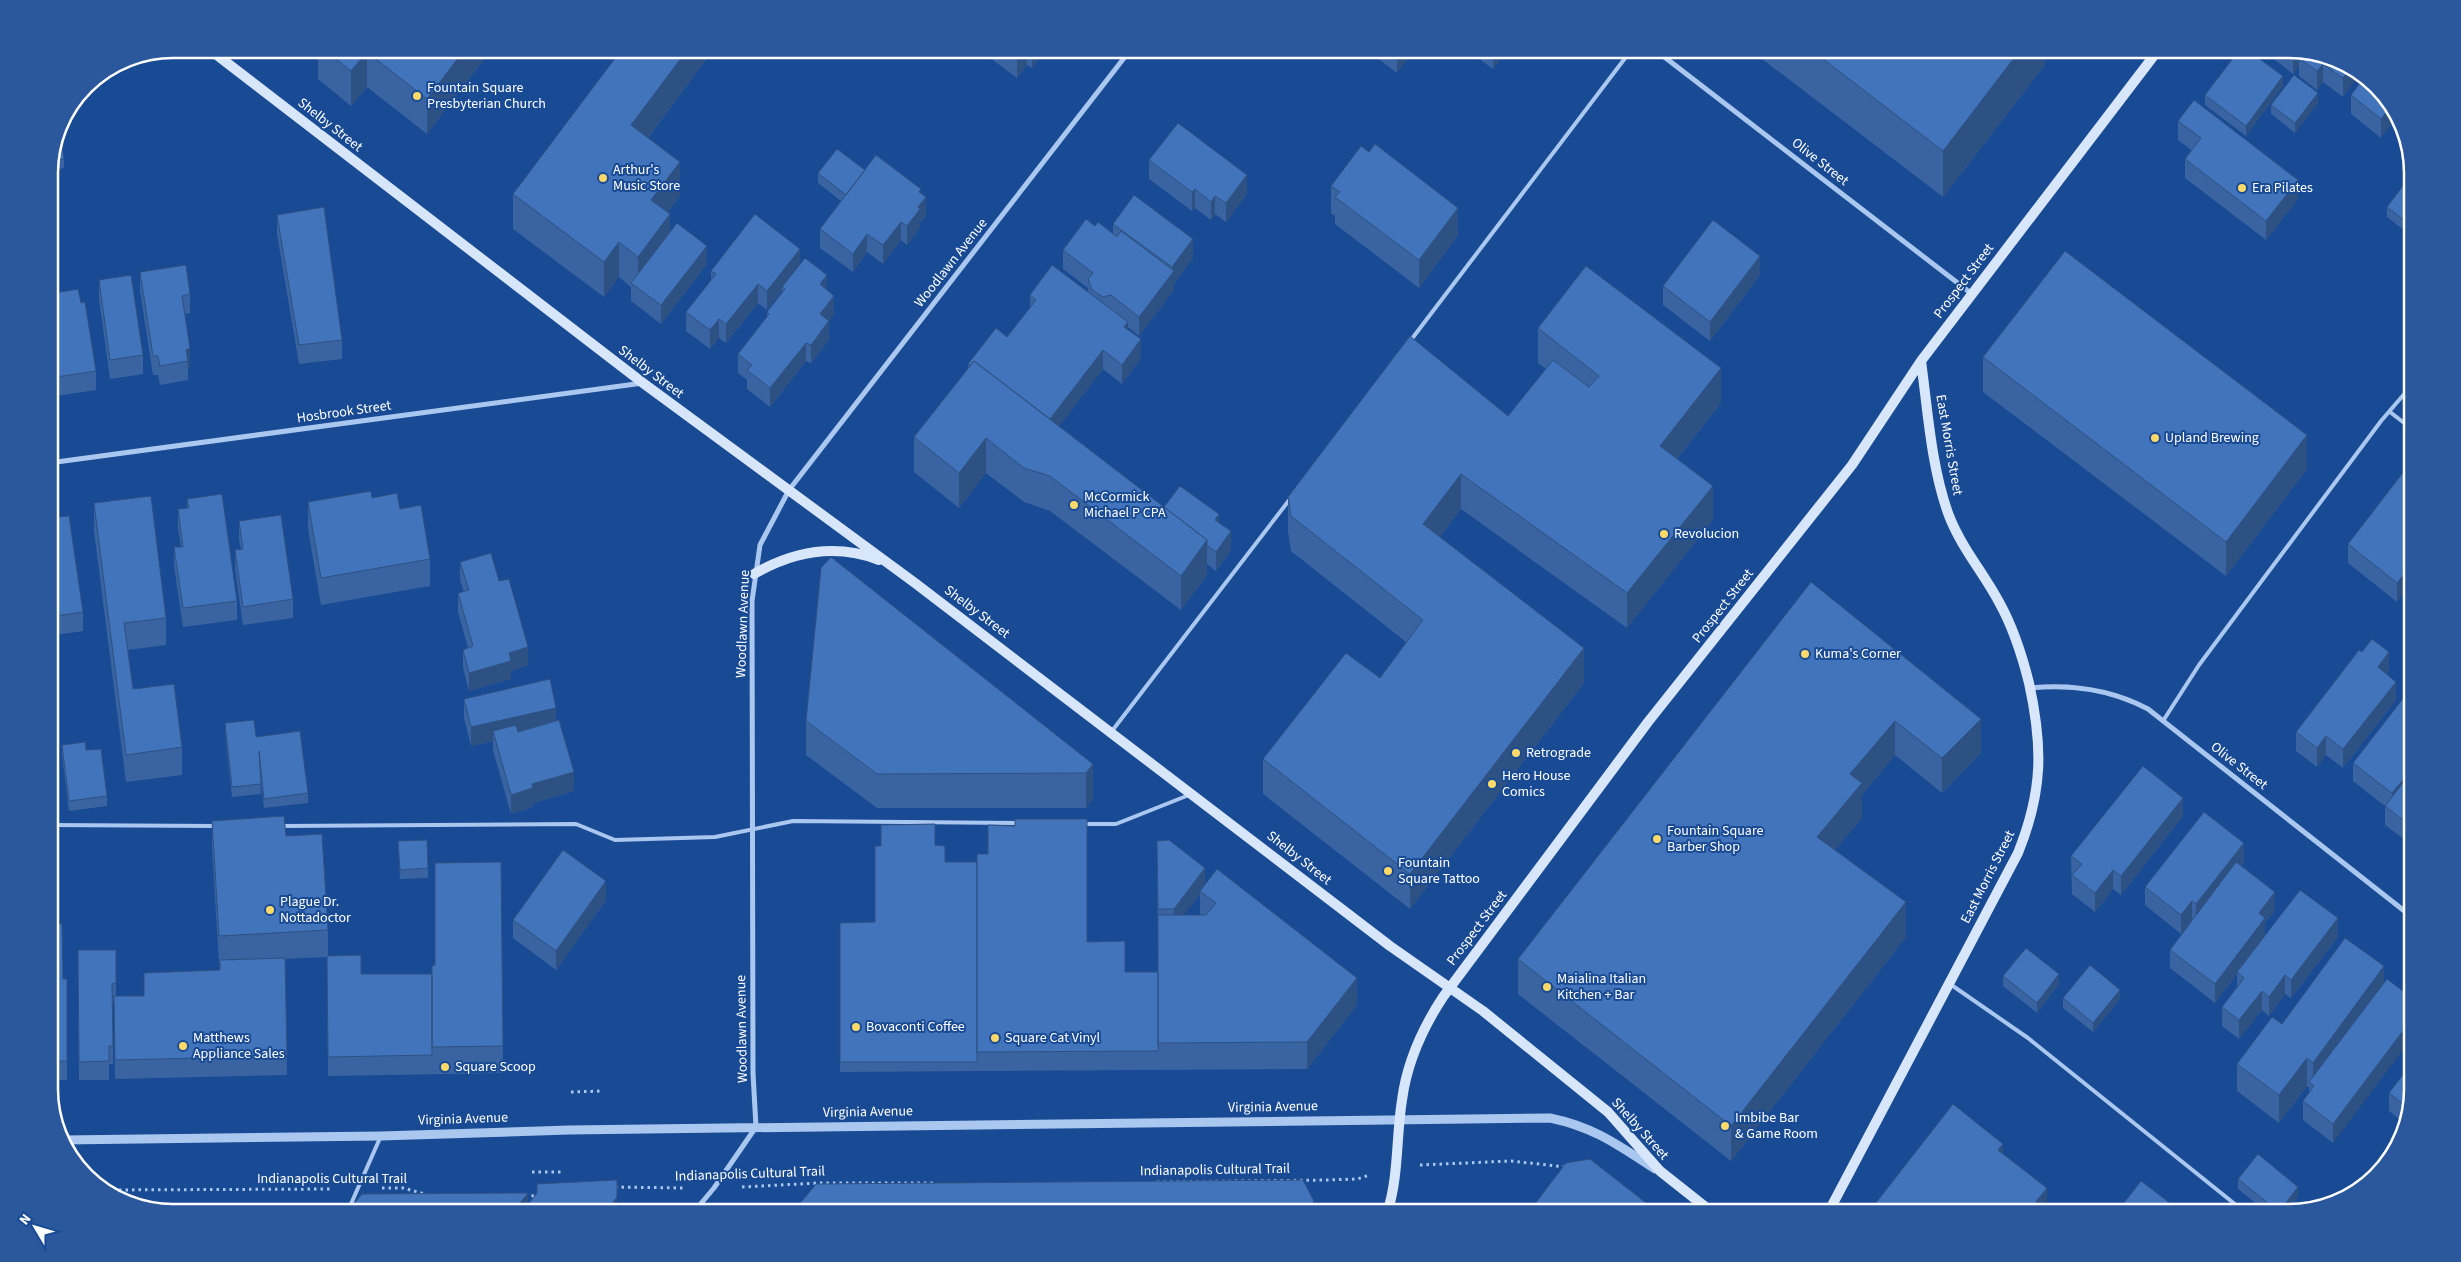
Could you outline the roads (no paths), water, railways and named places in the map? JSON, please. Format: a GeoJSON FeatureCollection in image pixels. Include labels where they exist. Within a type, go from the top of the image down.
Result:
{"type":"FeatureCollection","features":[{"type":"Feature","properties":{"kind":"main road","name":"Shelby Street"},"geometry":{"type":"LineString","coordinates":[[219,57],[643,383],[891,565],[1112,731],[1390,946],[1451,986],[1608,1112],[1660,1172],[1701,1204]]}},
{"type":"Feature","properties":{"kind":"main road","name":"Prospect Street"},"geometry":{"type":"LineString","coordinates":[[1390,1204],[1393,1195],[1404,1083],[1414,1052],[1429,1019],[1451,986],[1648,722],[1852,465],[1921,361],[2153,57]]}},
{"type":"Feature","properties":{"kind":"main road","name":"East Morris Street"},"geometry":{"type":"LineString","coordinates":[[1833,1204],[2018,852],[2031,818],[2038,781],[2038,725],[2022,656],[2010,624],[1990,585],[1967,552],[1949,515],[1938,475],[1921,361]]}},
{"type":"Feature","properties":{"kind":"main road"},"geometry":{"type":"LineString","coordinates":[[754,574],[775,562],[798,554],[827,550],[862,554],[891,565]]}},
{"type":"Feature","properties":{"kind":"street","name":"Woodlawn Avenue"},"geometry":{"type":"LineString","coordinates":[[756,1127],[753,1073],[752,601],[754,574],[760,546],[789,490],[1125,57]]}},
{"type":"Feature","properties":{"kind":"street","name":"Olive Street"},"geometry":{"type":"LineString","coordinates":[[1664,57],[1972,294]]}},
{"type":"Feature","properties":{"kind":"street","name":"Hosbrook Street"},"geometry":{"type":"LineString","coordinates":[[58,462],[643,383]]}},
{"type":"Feature","properties":{"kind":"street","name":"Olive Street"},"geometry":{"type":"LineString","coordinates":[[2030,688],[2066,685],[2090,688],[2137,703],[2163,721],[2404,911]]}},
{"type":"Feature","properties":{"kind":"street","name":"Virginia Avenue"},"geometry":{"type":"LineString","coordinates":[[69,1140],[381,1136],[756,1127],[1550,1118],[1576,1124],[1594,1131],[1660,1172]]}},
{"type":"Feature","properties":{"kind":"street"},"geometry":{"type":"LineString","coordinates":[[701,1204],[714,1188],[756,1127]]}},
{"type":"Feature","properties":{"kind":"lane"},"geometry":{"type":"LineString","coordinates":[[1407,345],[1626,57]]}},
{"type":"Feature","properties":{"kind":"lane"},"geometry":{"type":"LineString","coordinates":[[2163,721],[2199,665],[2403,396]]}},
{"type":"Feature","properties":{"kind":"lane"},"geometry":{"type":"LineString","coordinates":[[2390,412],[2403,422]]}},
{"type":"Feature","properties":{"kind":"lane"},"geometry":{"type":"LineString","coordinates":[[1112,731],[1294,494]]}},
{"type":"Feature","properties":{"kind":"lane"},"geometry":{"type":"LineString","coordinates":[[1077,824],[1116,824],[1193,794]]}},
{"type":"Feature","properties":{"kind":"lane"},"geometry":{"type":"LineString","coordinates":[[270,826],[576,824],[615,840],[715,837],[793,821],[1028,823]]}},
{"type":"Feature","properties":{"kind":"lane"},"geometry":{"type":"LineString","coordinates":[[58,826],[222,826]]}},
{"type":"Feature","properties":{"kind":"lane"},"geometry":{"type":"LineString","coordinates":[[1948,983],[2028,1038],[2235,1204]]}},
{"type":"Feature","properties":{"kind":"lane"},"geometry":{"type":"LineString","coordinates":[[352,1204],[381,1136]]}},
{"type":"Feature","properties":{"kind":"place","name":"Fountain Square Presbyterian Church"},"geometry":{"type":"Point","coordinates":[417,96]}},
{"type":"Feature","properties":{"kind":"place","name":"Arthur's Music Store"},"geometry":{"type":"Point","coordinates":[603,178]}},
{"type":"Feature","properties":{"kind":"place","name":"Era Pilates"},"geometry":{"type":"Point","coordinates":[2242,188]}},
{"type":"Feature","properties":{"kind":"place","name":"Upland Brewing"},"geometry":{"type":"Point","coordinates":[2155,438]}},
{"type":"Feature","properties":{"kind":"place","name":"McCormick Michael P CPA"},"geometry":{"type":"Point","coordinates":[1074,505]}},
{"type":"Feature","properties":{"kind":"place","name":"Revolucion"},"geometry":{"type":"Point","coordinates":[1664,534]}},
{"type":"Feature","properties":{"kind":"place","name":"Kuma's Corner"},"geometry":{"type":"Point","coordinates":[1805,654]}},
{"type":"Feature","properties":{"kind":"place","name":"Retrograde"},"geometry":{"type":"Point","coordinates":[1516,753]}},
{"type":"Feature","properties":{"kind":"place","name":"Hero House Comics"},"geometry":{"type":"Point","coordinates":[1492,784]}},
{"type":"Feature","properties":{"kind":"place","name":"Fountain Square Barber Shop"},"geometry":{"type":"Point","coordinates":[1657,839]}},
{"type":"Feature","properties":{"kind":"place","name":"Fountain Square Tattoo"},"geometry":{"type":"Point","coordinates":[1388,871]}},
{"type":"Feature","properties":{"kind":"place","name":"Plague Dr. Nottadoctor"},"geometry":{"type":"Point","coordinates":[270,910]}},
{"type":"Feature","properties":{"kind":"place","name":"Maialina Italian Kitchen + Bar"},"geometry":{"type":"Point","coordinates":[1547,987]}},
{"type":"Feature","properties":{"kind":"place","name":"Bovaconti Coffee"},"geometry":{"type":"Point","coordinates":[856,1027]}},
{"type":"Feature","properties":{"kind":"place","name":"Square Cat Vinyl"},"geometry":{"type":"Point","coordinates":[995,1038]}},
{"type":"Feature","properties":{"kind":"place","name":"Matthews Appliance Sales"},"geometry":{"type":"Point","coordinates":[183,1046]}},
{"type":"Feature","properties":{"kind":"place","name":"Square Scoop"},"geometry":{"type":"Point","coordinates":[445,1067]}},
{"type":"Feature","properties":{"kind":"place","name":"Imbibe Bar & Game Room"},"geometry":{"type":"Point","coordinates":[1725,1126]}}]}
